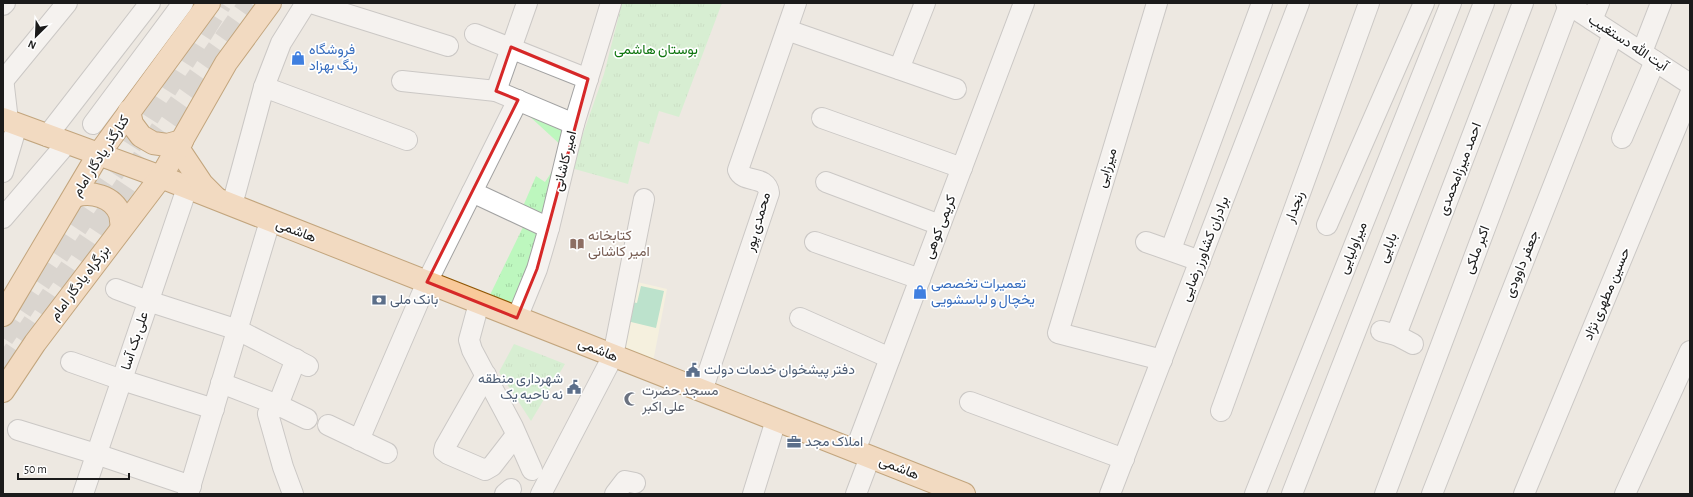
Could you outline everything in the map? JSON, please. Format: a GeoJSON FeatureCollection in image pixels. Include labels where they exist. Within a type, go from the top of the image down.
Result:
{"type":"FeatureCollection","features":[{"type":"Feature","properties":{"kind":"main road","name":"کنارگذر یادگار امام"},"geometry":{"type":"LineString","coordinates":[[3,315],[98,155],[209,3]]}},
{"type":"Feature","properties":{"kind":"main road"},"geometry":{"type":"LineString","coordinates":[[161,178],[226,63],[270,3]]}},
{"type":"Feature","properties":{"kind":"main road"},"geometry":{"type":"LineString","coordinates":[[129,111],[132,124],[141,136],[153,143],[167,145],[180,144]]}},
{"type":"Feature","properties":{"kind":"main road","name":"هاشمی"},"geometry":{"type":"LineString","coordinates":[[9,122],[187,188],[964,494]]}},
{"type":"Feature","properties":{"kind":"main road"},"geometry":{"type":"LineString","coordinates":[[180,144],[202,184],[225,203]]}},
{"type":"Feature","properties":{"kind":"main road","name":"بزرگراه یادگار امام"},"geometry":{"type":"LineString","coordinates":[[3,391],[35,343],[122,227],[161,178]]}},
{"type":"Feature","properties":{"kind":"main road"},"geometry":{"type":"LineString","coordinates":[[75,196],[85,193],[101,196],[112,203],[120,214],[122,227]]}},
{"type":"Feature","properties":{"kind":"street"},"geometry":{"type":"LineString","coordinates":[[3,82],[67,3]]}},
{"type":"Feature","properties":{"kind":"street"},"geometry":{"type":"LineString","coordinates":[[47,136],[150,3]]}},
{"type":"Feature","properties":{"kind":"street"},"geometry":{"type":"LineString","coordinates":[[92,124],[182,3]]}},
{"type":"Feature","properties":{"kind":"street"},"geometry":{"type":"LineString","coordinates":[[225,203],[264,87],[281,43],[306,3]]}},
{"type":"Feature","properties":{"kind":"street"},"geometry":{"type":"LineString","coordinates":[[311,3],[448,46]]}},
{"type":"Feature","properties":{"kind":"street"},"geometry":{"type":"LineString","coordinates":[[496,91],[527,3]]}},
{"type":"Feature","properties":{"kind":"street","name":"امیر کاشانی"},"geometry":{"type":"LineString","coordinates":[[517,318],[537,269],[549,228],[574,124],[611,3]]}},
{"type":"Feature","properties":{"kind":"street","name":"محمدی پور"},"geometry":{"type":"LineString","coordinates":[[702,391],[769,193],[769,187],[766,184],[739,174],[738,170],[796,3]]}},
{"type":"Feature","properties":{"kind":"street"},"geometry":{"type":"LineString","coordinates":[[899,69],[924,3]]}},
{"type":"Feature","properties":{"kind":"street","name":"کریمی کوهی"},"geometry":{"type":"LineString","coordinates":[[856,494],[862,454],[890,358],[1024,3]]}},
{"type":"Feature","properties":{"kind":"street","name":"میرزایی"},"geometry":{"type":"LineString","coordinates":[[1156,3],[1058,333],[1162,360]]}},
{"type":"Feature","properties":{"kind":"street"},"geometry":{"type":"LineString","coordinates":[[1171,249],[1262,3]]}},
{"type":"Feature","properties":{"kind":"street","name":"برادران کشاورز رضایی"},"geometry":{"type":"LineString","coordinates":[[1110,494],[1299,3]]}},
{"type":"Feature","properties":{"kind":"street","name":"رنجدار"},"geometry":{"type":"LineString","coordinates":[[1221,411],[1369,3]]}},
{"type":"Feature","properties":{"kind":"street"},"geometry":{"type":"LineString","coordinates":[[1327,225],[1424,3]]}},
{"type":"Feature","properties":{"kind":"street","name":"میراولیایی"},"geometry":{"type":"LineString","coordinates":[[1255,494],[1451,3]]}},
{"type":"Feature","properties":{"kind":"street","name":"بابایی"},"geometry":{"type":"LineString","coordinates":[[1292,494],[1484,3]]}},
{"type":"Feature","properties":{"kind":"street","name":"احمد میرزامحمدی"},"geometry":{"type":"LineString","coordinates":[[1397,337],[1523,3]]}},
{"type":"Feature","properties":{"kind":"street"},"geometry":{"type":"LineString","coordinates":[[1622,138],[1648,56],[1661,3]]}},
{"type":"Feature","properties":{"kind":"street","name":"آیت الله دستغیب"},"geometry":{"type":"LineString","coordinates":[[1568,4],[1596,12],[1613,34],[1690,84]]}},
{"type":"Feature","properties":{"kind":"street","name":"اکبر ملکی"},"geometry":{"type":"LineString","coordinates":[[1384,494],[1568,4]]}},
{"type":"Feature","properties":{"kind":"street"},"geometry":{"type":"LineString","coordinates":[[787,30],[988,100]]}},
{"type":"Feature","properties":{"kind":"street"},"geometry":{"type":"LineString","coordinates":[[475,34],[511,47],[588,79]]}},
{"type":"Feature","properties":{"kind":"street","name":"جعفر داوودی"},"geometry":{"type":"LineString","coordinates":[[1432,494],[1613,34]]}},
{"type":"Feature","properties":{"kind":"street"},"geometry":{"type":"LineString","coordinates":[[3,78],[9,122],[3,172]]}},
{"type":"Feature","properties":{"kind":"street"},"geometry":{"type":"LineString","coordinates":[[402,81],[496,91],[574,124]]}},
{"type":"Feature","properties":{"kind":"street"},"geometry":{"type":"LineString","coordinates":[[264,87],[407,140]]}},
{"type":"Feature","properties":{"kind":"street","name":"حسین مطهری نژاد"},"geometry":{"type":"LineString","coordinates":[[1524,494],[1690,94]]}},
{"type":"Feature","properties":{"kind":"street"},"geometry":{"type":"LineString","coordinates":[[359,440],[427,282],[518,100]]}},
{"type":"Feature","properties":{"kind":"street"},"geometry":{"type":"LineString","coordinates":[[822,118],[962,168]]}},
{"type":"Feature","properties":{"kind":"street"},"geometry":{"type":"LineString","coordinates":[[3,218],[67,144]]}},
{"type":"Feature","properties":{"kind":"street"},"geometry":{"type":"LineString","coordinates":[[826,182],[940,225]]}},
{"type":"Feature","properties":{"kind":"street","name":"علی بک آسا"},"geometry":{"type":"LineString","coordinates":[[83,494],[187,188]]}},
{"type":"Feature","properties":{"kind":"street"},"geometry":{"type":"LineString","coordinates":[[472,192],[549,228]]}},
{"type":"Feature","properties":{"kind":"street"},"geometry":{"type":"LineString","coordinates":[[540,494],[613,356],[644,199]]}},
{"type":"Feature","properties":{"kind":"street"},"geometry":{"type":"LineString","coordinates":[[18,430],[96,454],[190,490],[270,221]]}},
{"type":"Feature","properties":{"kind":"street"},"geometry":{"type":"LineString","coordinates":[[815,242],[920,279]]}},
{"type":"Feature","properties":{"kind":"street"},"geometry":{"type":"LineString","coordinates":[[1146,242],[1171,249],[1200,261]]}},
{"type":"Feature","properties":{"kind":"street"},"geometry":{"type":"LineString","coordinates":[[116,289],[148,302],[238,330],[302,362],[278,405],[268,414],[283,467],[293,494]]}},
{"type":"Feature","properties":{"kind":"street"},"geometry":{"type":"LineString","coordinates":[[479,303],[470,340],[472,350],[516,434],[532,470]]}},
{"type":"Feature","properties":{"kind":"street"},"geometry":{"type":"LineString","coordinates":[[800,318],[890,358]]}},
{"type":"Feature","properties":{"kind":"street"},"geometry":{"type":"LineString","coordinates":[[1625,494],[1690,351]]}},
{"type":"Feature","properties":{"kind":"street"},"geometry":{"type":"LineString","coordinates":[[71,362],[214,409]]}},
{"type":"Feature","properties":{"kind":"street"},"geometry":{"type":"LineString","coordinates":[[486,376],[444,451],[485,470],[492,466],[516,434]]}},
{"type":"Feature","properties":{"kind":"street"},"geometry":{"type":"LineString","coordinates":[[221,383],[278,405],[307,419]]}},
{"type":"Feature","properties":{"kind":"street"},"geometry":{"type":"LineString","coordinates":[[970,402],[1124,459]]}},
{"type":"Feature","properties":{"kind":"street"},"geometry":{"type":"LineString","coordinates":[[753,494],[776,420]]}},
{"type":"Feature","properties":{"kind":"street"},"geometry":{"type":"LineString","coordinates":[[328,425],[387,453]]}},
{"type":"Feature","properties":{"kind":"street"},"geometry":{"type":"LineString","coordinates":[[615,494],[625,481],[635,483]]}},
{"type":"Feature","properties":{"kind":"highlighted area"},"geometry":{"type":"Polygon","coordinates":[[[511,47],[588,79],[537,269],[517,318],[427,282],[518,100],[496,91],[511,47]]]}},
{"type":"Feature","properties":{"kind":"shaded area"},"geometry":{"type":"Polygon","coordinates":[[[633,281],[667,289],[653,362],[618,348],[633,281]]]}},
{"type":"Feature","properties":{"kind":"green space","name":"بوستان هاشمی"},"geometry":{"type":"Polygon","coordinates":[[[622,3],[722,3],[679,117],[659,111],[649,144],[639,141],[628,184],[571,168],[604,74],[622,3]]]}},
{"type":"Feature","properties":{"kind":"green space"},"geometry":{"type":"Polygon","coordinates":[[[515,103],[571,127],[564,148],[515,103]]]}},
{"type":"Feature","properties":{"kind":"green space"},"geometry":{"type":"Polygon","coordinates":[[[563,155],[547,223],[521,211],[536,176],[545,182],[563,155]]]}},
{"type":"Feature","properties":{"kind":"green space"},"geometry":{"type":"Polygon","coordinates":[[[524,225],[542,231],[512,311],[488,299],[524,225]]]}},
{"type":"Feature","properties":{"kind":"green space"},"geometry":{"type":"Polygon","coordinates":[[[641,286],[664,291],[656,328],[627,321],[632,302],[637,303],[641,286]]]}},
{"type":"Feature","properties":{"kind":"green space"},"geometry":{"type":"Polygon","coordinates":[[[514,344],[565,364],[531,421],[499,372],[514,344]]]}},
{"type":"Feature","properties":{"kind":"tunnel"},"geometry":{"type":"LineString","coordinates":[[3,338],[115,170],[221,3]]}},
{"type":"Feature","properties":{"kind":"tunnel"},"geometry":{"type":"LineString","coordinates":[[3,368],[130,179],[160,131],[250,3]]}},
{"type":"Feature","properties":{"kind":"place","name":"فروشگاه رنگ بهزاد"},"geometry":{"type":"Point","coordinates":[298,58]}},
{"type":"Feature","properties":{"kind":"place","name":"کتابخانه امیر کاشانی"},"geometry":{"type":"Point","coordinates":[577,244]}},
{"type":"Feature","properties":{"kind":"place","name":"تعمیرات تخصصی یخچال و لباسشویی"},"geometry":{"type":"Point","coordinates":[920,292]}},
{"type":"Feature","properties":{"kind":"place","name":"بانک ملی"},"geometry":{"type":"Point","coordinates":[379,300]}},
{"type":"Feature","properties":{"kind":"place","name":"دفتر پیشخوان خدمات دولت"},"geometry":{"type":"Point","coordinates":[693,370]}},
{"type":"Feature","properties":{"kind":"place","name":"شهرداری منطقه نه ناحیه یک"},"geometry":{"type":"Point","coordinates":[574,387]}},
{"type":"Feature","properties":{"kind":"place","name":"مسجد حضرت علی اکبر"},"geometry":{"type":"Point","coordinates":[631,399]}},
{"type":"Feature","properties":{"kind":"place","name":"املاک مجد"},"geometry":{"type":"Point","coordinates":[794,442]}}]}
